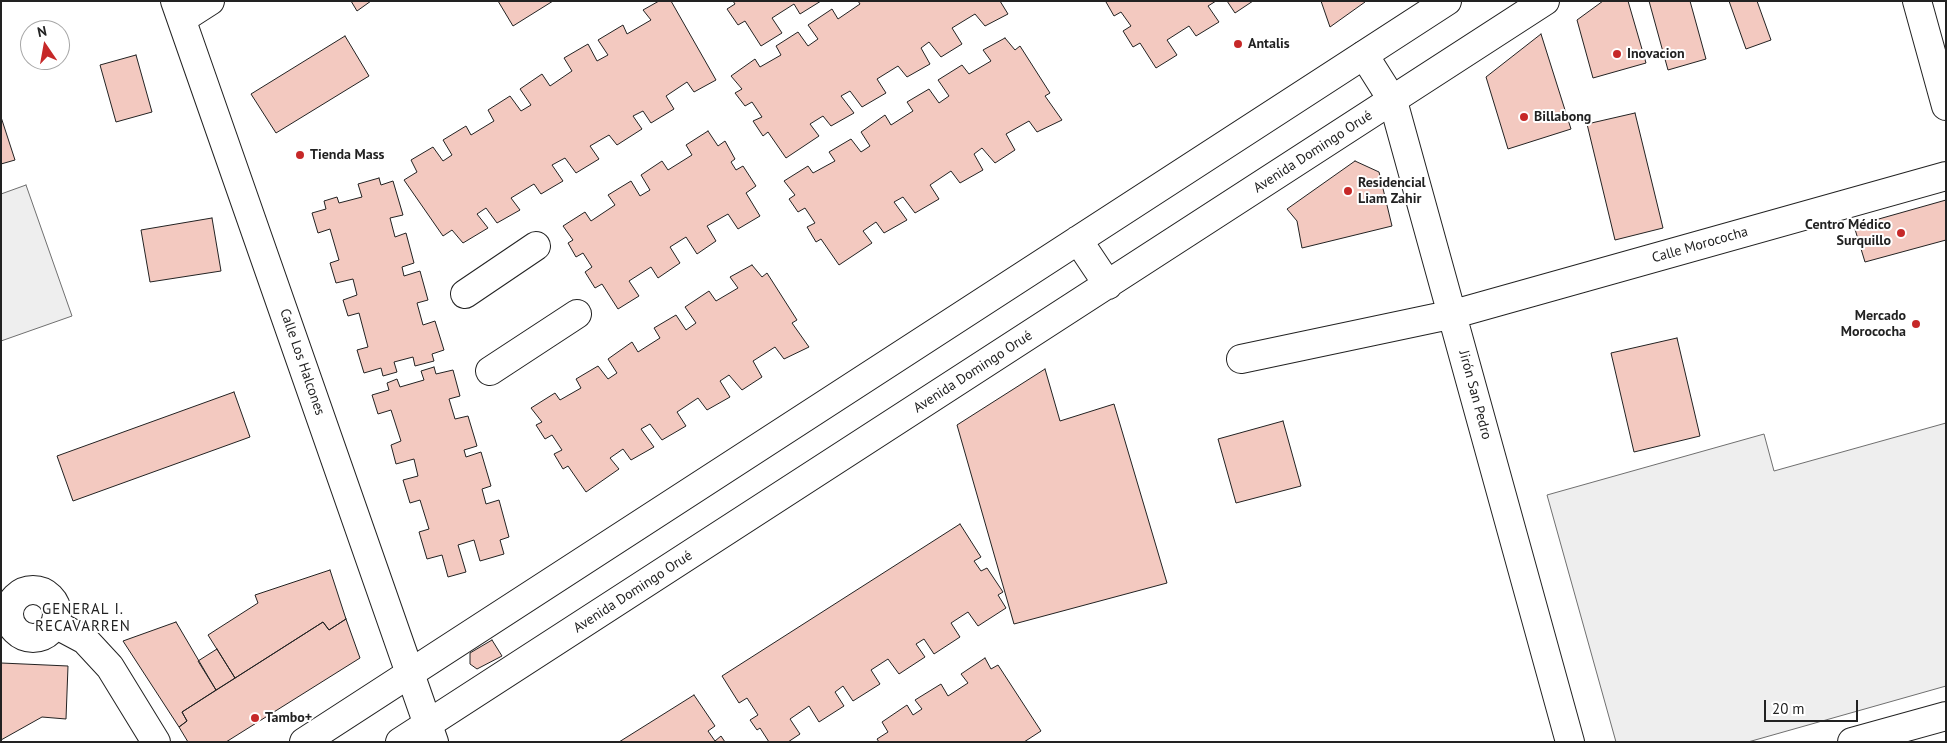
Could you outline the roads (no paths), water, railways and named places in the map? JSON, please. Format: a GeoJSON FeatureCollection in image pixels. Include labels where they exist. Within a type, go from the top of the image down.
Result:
{"type":"FeatureCollection","features":[{"type":"Feature","properties":{"kind":"main road"},"geometry":{"type":"LineString","coordinates":[[179,10],[210,1]]}},
{"type":"Feature","properties":{"kind":"main road"},"geometry":{"type":"LineString","coordinates":[[304,742],[1447,1]]}},
{"type":"Feature","properties":{"kind":"main road","name":"Avenida Domingo Orué"},"geometry":{"type":"LineString","coordinates":[[400,742],[431,733],[1108,285],[1545,1]]}},
{"type":"Feature","properties":{"kind":"main road"},"geometry":{"type":"LineString","coordinates":[[1917,1],[1946,106]]}},
{"type":"Feature","properties":{"kind":"main road","name":"Calle Los Halcones"},"geometry":{"type":"LineString","coordinates":[[179,10],[431,733]]}},
{"type":"Feature","properties":{"kind":"main road","name":"Jirón San Pedro"},"geometry":{"type":"LineString","coordinates":[[1364,55],[1393,101],[1454,314],[1570,742]]}},
{"type":"Feature","properties":{"kind":"main road","name":"Calle Morococha"},"geometry":{"type":"LineString","coordinates":[[1241,360],[1454,314],[1946,176]]}},
{"type":"Feature","properties":{"kind":"main road"},"geometry":{"type":"LineString","coordinates":[[1078,240],[1108,285]]}},
{"type":"Feature","properties":{"kind":"main road"},"geometry":{"type":"LineString","coordinates":[[465,294],[536,246]]}},
{"type":"Feature","properties":{"kind":"main road"},"geometry":{"type":"LineString","coordinates":[[490,371],[577,314]]}},
{"type":"Feature","properties":{"kind":"main road"},"geometry":{"type":"LineString","coordinates":[[55,624],[85,640],[110,667],[156,742]]}},
{"type":"Feature","properties":{"kind":"main road"},"geometry":{"type":"LineString","coordinates":[[1856,741],[1946,716]]}},
{"type":"Feature","properties":{"kind":"place","name":"Antalis"},"geometry":{"type":"Point","coordinates":[1238,44]}},
{"type":"Feature","properties":{"kind":"place","name":"Inovacion"},"geometry":{"type":"Point","coordinates":[1617,54]}},
{"type":"Feature","properties":{"kind":"place","name":"Billabong"},"geometry":{"type":"Point","coordinates":[1524,117]}},
{"type":"Feature","properties":{"kind":"place","name":"Tienda Mass"},"geometry":{"type":"Point","coordinates":[300,155]}},
{"type":"Feature","properties":{"kind":"place","name":"Residencial Liam Zahir"},"geometry":{"type":"Point","coordinates":[1348,191]}},
{"type":"Feature","properties":{"kind":"place","name":"Centro Médico Surquillo"},"geometry":{"type":"Point","coordinates":[1901,233]}},
{"type":"Feature","properties":{"kind":"place","name":"Mercado Morococha"},"geometry":{"type":"Point","coordinates":[1916,324]}},
{"type":"Feature","properties":{"kind":"place","name":"Tambo+"},"geometry":{"type":"Point","coordinates":[255,718]}},
{"type":"Feature","properties":{"kind":"district","name":"GENERAL I. RECAVARREN"},"geometry":{"type":"Point","coordinates":[83,618]}}]}
